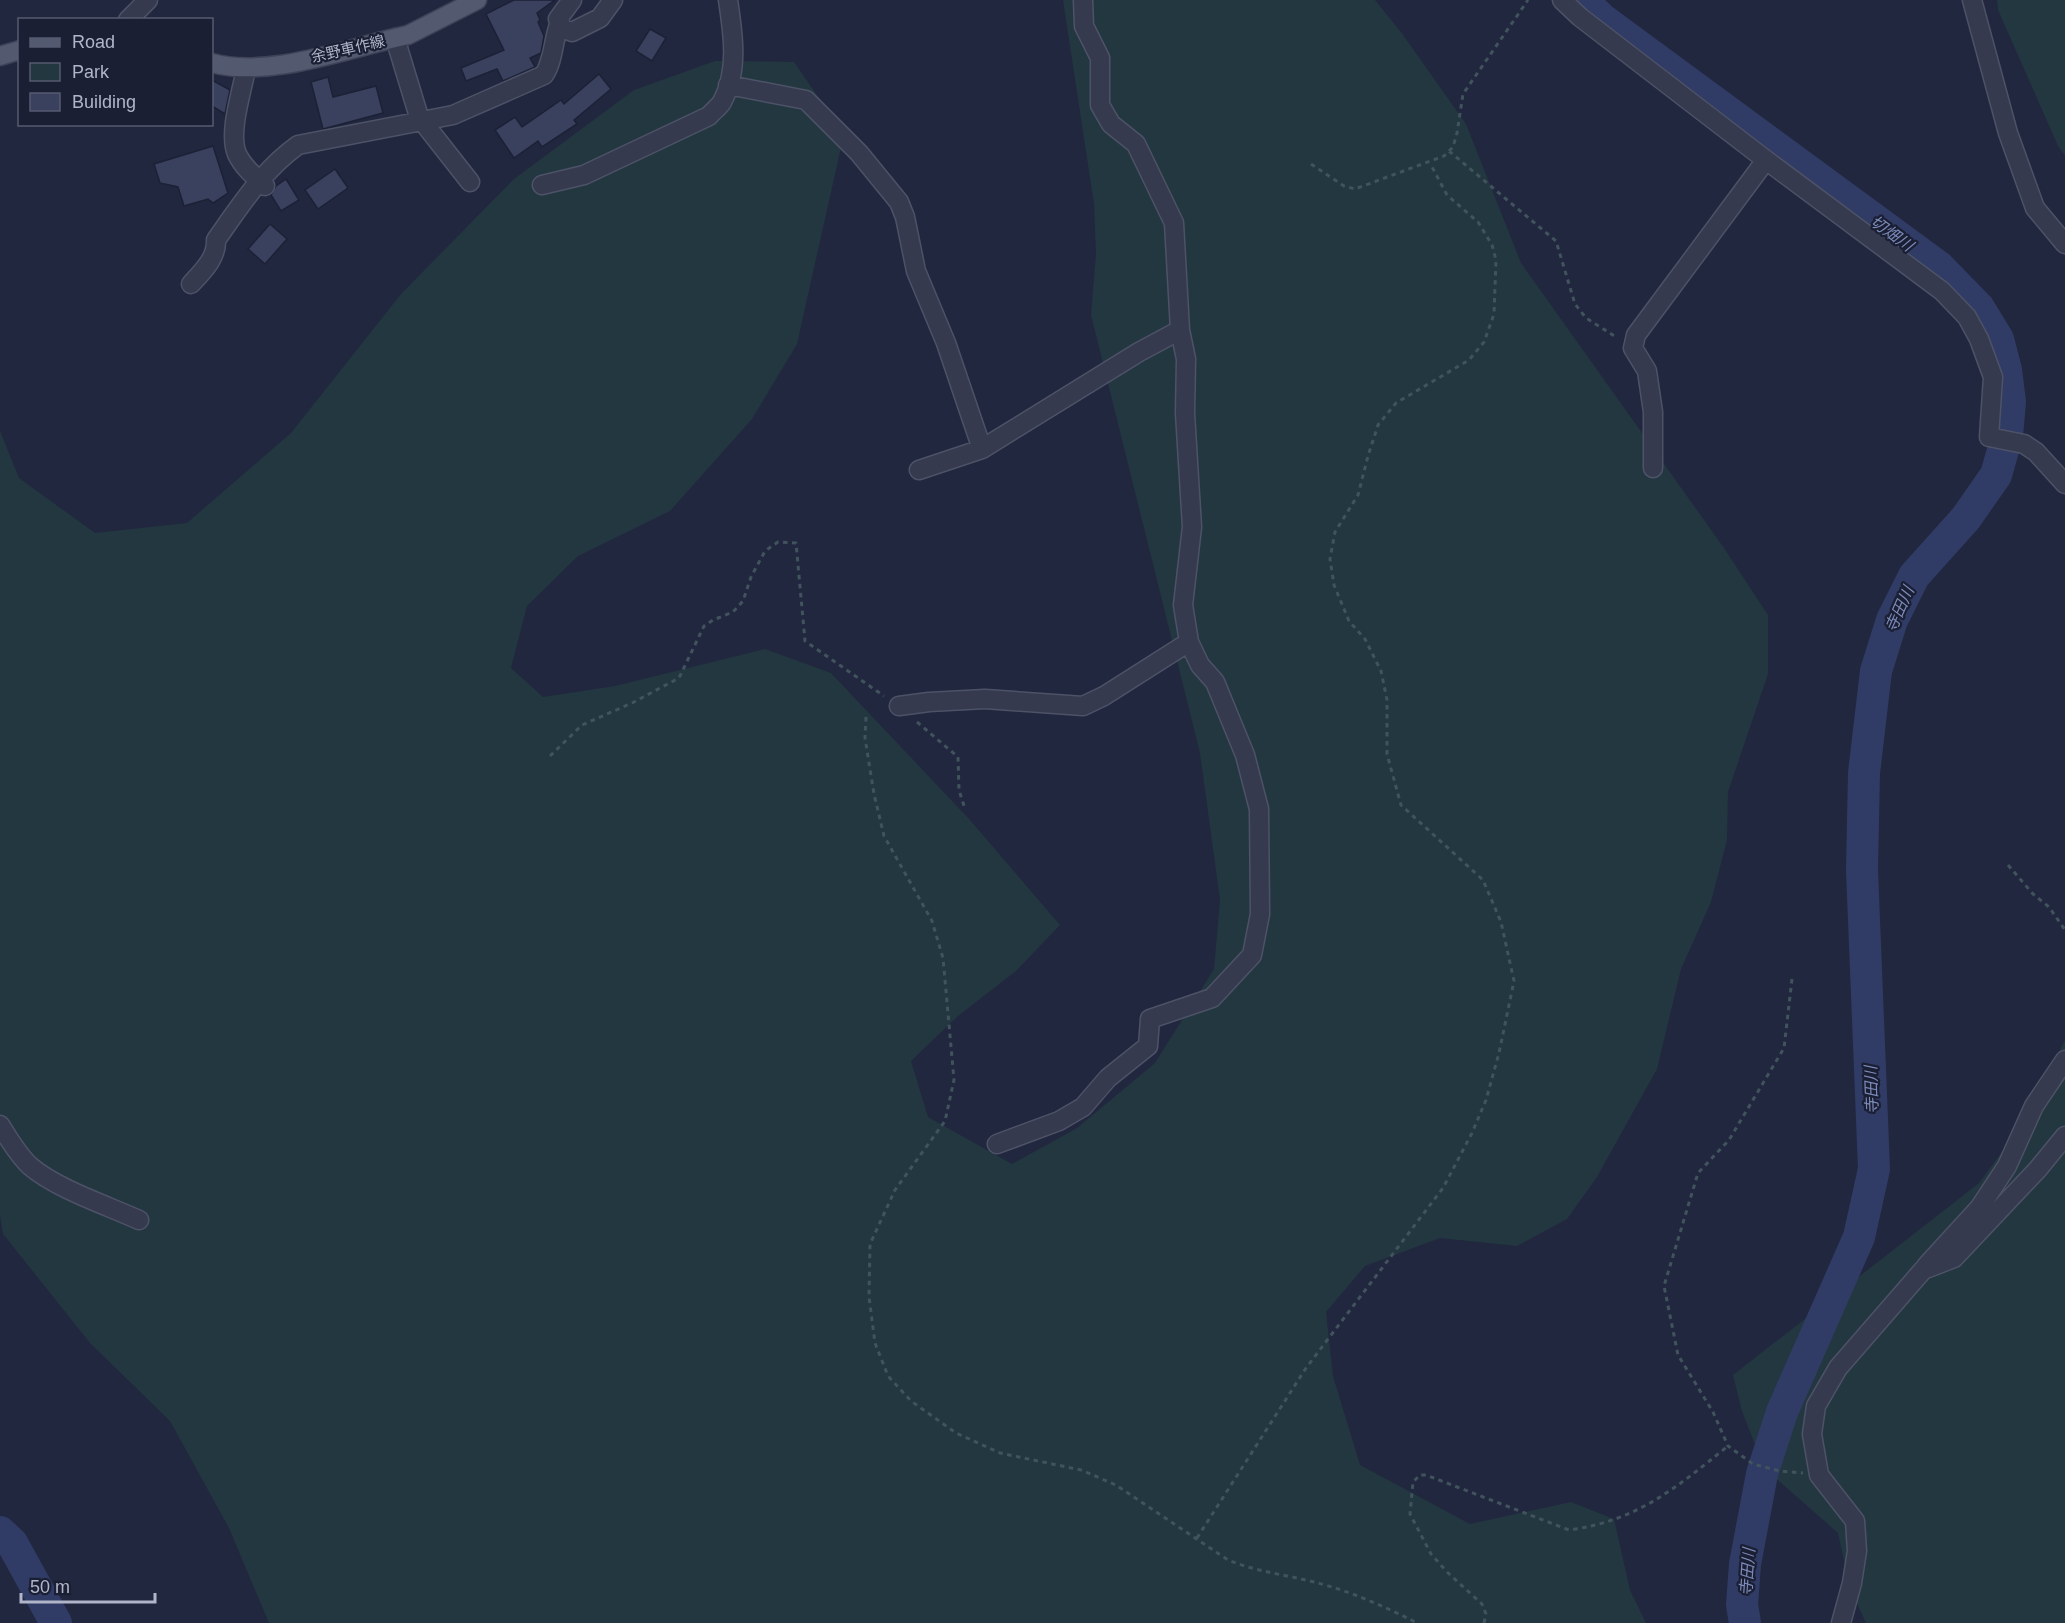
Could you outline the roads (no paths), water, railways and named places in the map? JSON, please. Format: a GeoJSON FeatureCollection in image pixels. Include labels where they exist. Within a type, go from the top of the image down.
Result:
{"type":"FeatureCollection","features":[{"type":"Feature","properties":{"kind":"main road","name":"余野車作線"},"geometry":{"type":"LineString","coordinates":[[213,63],[246,69],[279,66],[408,35],[477,0]]}},
{"type":"Feature","properties":{"kind":"main road"},"geometry":{"type":"LineString","coordinates":[[0,56],[18,51]]}},
{"type":"Feature","properties":{"kind":"street"},"geometry":{"type":"LineString","coordinates":[[125,0],[127,18]]}},
{"type":"Feature","properties":{"kind":"street"},"geometry":{"type":"LineString","coordinates":[[129,18],[148,0]]}},
{"type":"Feature","properties":{"kind":"street"},"geometry":{"type":"LineString","coordinates":[[572,0],[558,19],[562,28],[572,32],[600,18],[614,0]]}},
{"type":"Feature","properties":{"kind":"street"},"geometry":{"type":"LineString","coordinates":[[542,185],[584,175],[709,116],[722,102],[730,78],[734,47],[728,0]]}},
{"type":"Feature","properties":{"kind":"street"},"geometry":{"type":"LineString","coordinates":[[997,1144],[1059,1121],[1083,1107],[1108,1078],[1148,1046],[1149,1019],[1212,998],[1252,955],[1260,914],[1259,809],[1245,755],[1215,682],[1200,665],[1189,642],[1183,605],[1192,527],[1185,413],[1186,359],[1180,330],[1174,223],[1136,144],[1111,124],[1100,105],[1100,58],[1084,26],[1083,0]]}},
{"type":"Feature","properties":{"kind":"street"},"geometry":{"type":"LineString","coordinates":[[1562,0],[1580,17],[1766,160],[1942,291],[1967,317],[1979,339],[1993,377],[1989,437],[2024,444],[2036,452],[2065,484]]}},
{"type":"Feature","properties":{"kind":"street"},"geometry":{"type":"LineString","coordinates":[[1972,0],[2008,133],[2035,208],[2065,244]]}},
{"type":"Feature","properties":{"kind":"street"},"geometry":{"type":"LineString","coordinates":[[191,284],[207,266],[216,248],[216,240],[283,156],[298,145],[453,115],[544,75],[550,67],[555,34],[560,22]]}},
{"type":"Feature","properties":{"kind":"street"},"geometry":{"type":"LineString","coordinates":[[395,38],[419,117],[470,182]]}},
{"type":"Feature","properties":{"kind":"street"},"geometry":{"type":"LineString","coordinates":[[246,69],[233,141],[244,165],[262,183]]}},
{"type":"Feature","properties":{"kind":"street"},"geometry":{"type":"LineString","coordinates":[[728,85],[806,100],[859,153],[899,202],[905,217],[916,271],[946,343],[982,449]]}},
{"type":"Feature","properties":{"kind":"street"},"geometry":{"type":"LineString","coordinates":[[1653,468],[1653,412],[1647,371],[1633,348],[1636,335],[1766,160]]}},
{"type":"Feature","properties":{"kind":"street"},"geometry":{"type":"LineString","coordinates":[[919,470],[982,449],[1139,352],[1180,330]]}},
{"type":"Feature","properties":{"kind":"street"},"geometry":{"type":"LineString","coordinates":[[899,706],[985,699],[1083,706],[1104,696],[1189,642]]}},
{"type":"Feature","properties":{"kind":"street"},"geometry":{"type":"LineString","coordinates":[[1841,1623],[1852,1583],[1857,1551],[1855,1521],[1819,1475],[1812,1434],[1816,1406],[1838,1368],[1980,1207],[2007,1166],[2034,1106],[2065,1060]]}},
{"type":"Feature","properties":{"kind":"street"},"geometry":{"type":"LineString","coordinates":[[0,1125],[30,1166],[57,1183],[139,1220]]}},
{"type":"Feature","properties":{"kind":"street"},"geometry":{"type":"LineString","coordinates":[[1923,1270],[1954,1258],[2038,1169],[2065,1136]]}},
{"type":"Feature","properties":{"kind":"waterway","name":"寺田川"},"geometry":{"type":"LineString","coordinates":[[1582,0],[1603,20],[1939,267],[1979,308],[1998,339],[2006,370],[2010,402],[2007,436],[1996,475],[1966,518],[1914,576],[1892,620],[1876,671],[1864,773],[1862,870],[1874,1169],[1859,1237],[1782,1412],[1762,1474],[1745,1564],[1742,1605],[1745,1623]]}},
{"type":"Feature","properties":{"kind":"waterway"},"geometry":{"type":"LineString","coordinates":[[0,1532],[12,1543],[56,1623]]}},
{"type":"Feature","properties":{"kind":"water label","name":"切畑川"},"geometry":{"type":"Point","coordinates":[1892,233]}}]}
